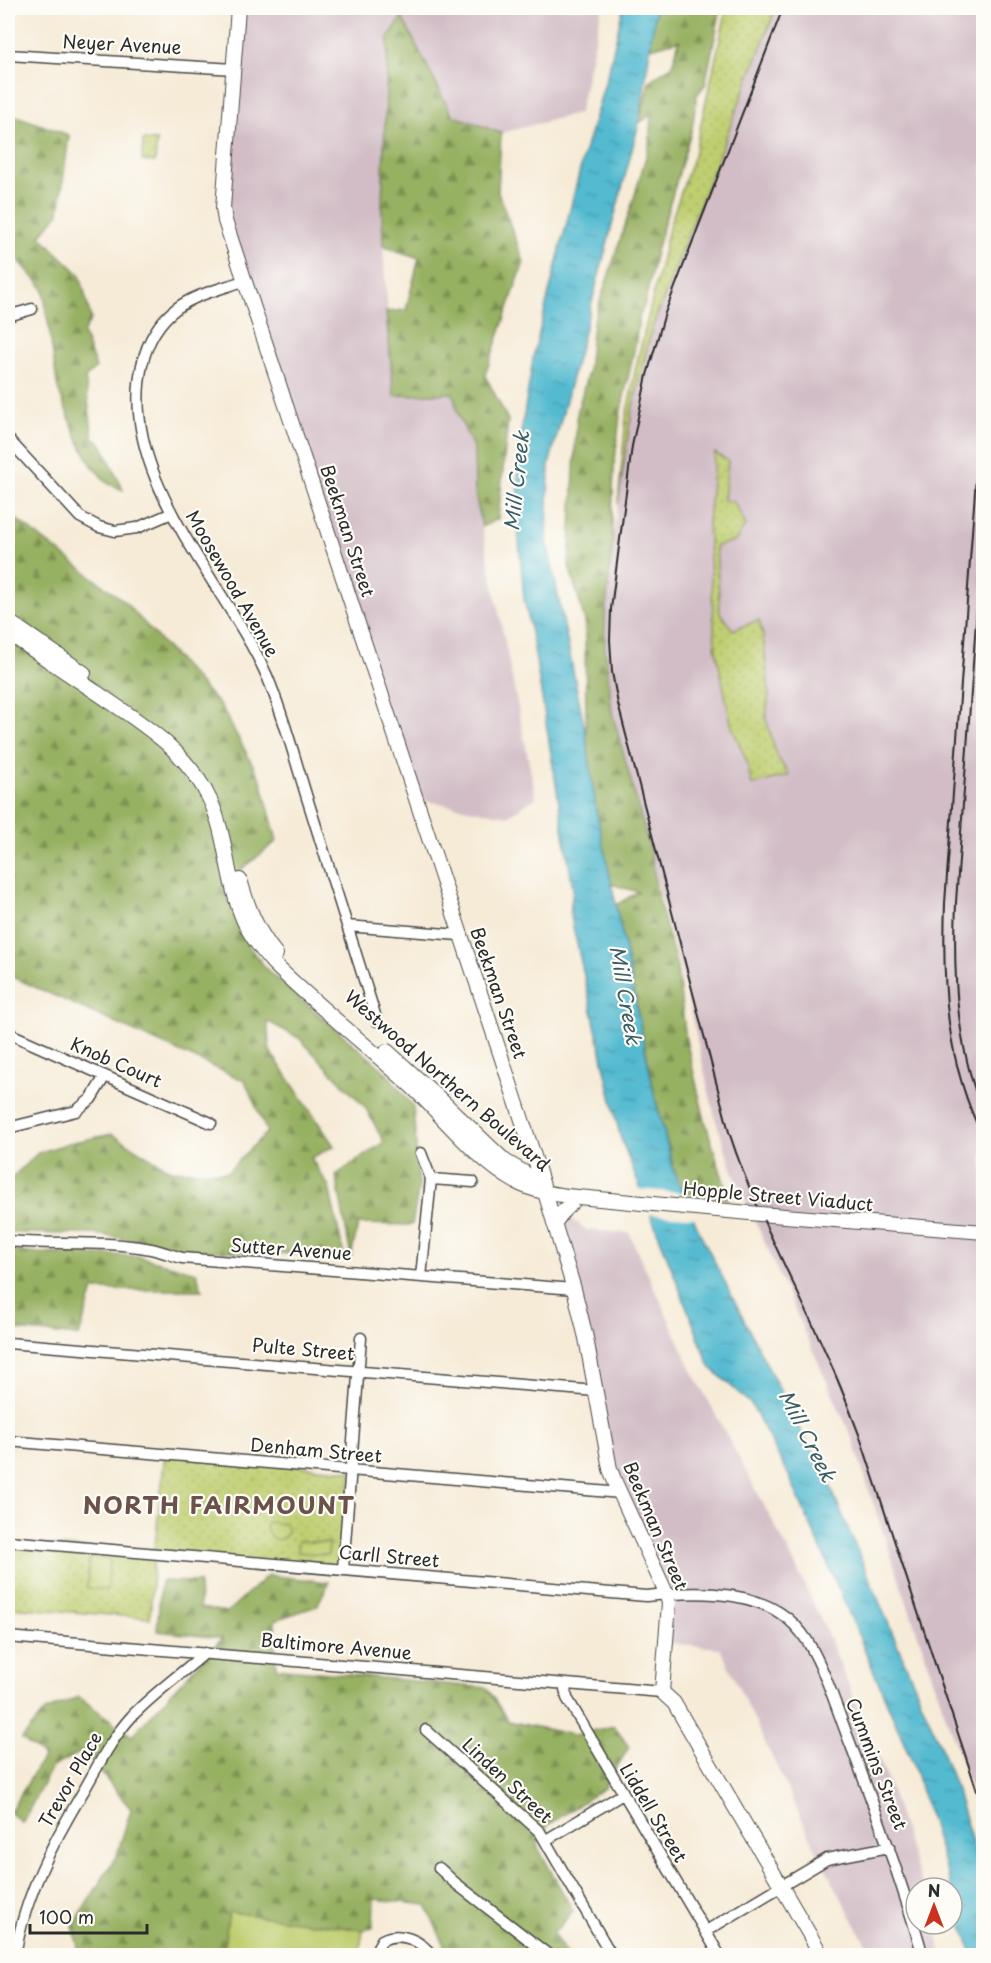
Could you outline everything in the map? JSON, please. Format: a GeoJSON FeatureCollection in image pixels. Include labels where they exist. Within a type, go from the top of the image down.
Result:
{"type":"FeatureCollection","features":[{"type":"Feature","properties":{"kind":"main road","name":"Beekman Street"},"geometry":{"type":"LineString","coordinates":[[238,8],[223,208],[225,221],[544,1191],[574,1289],[586,1338],[607,1456],[615,1482],[669,1603],[662,1692]]}},
{"type":"Feature","properties":{"kind":"main road","name":"Westwood Northern Boulevard"},"geometry":{"type":"LineString","coordinates":[[8,621],[139,711],[180,743],[194,758],[211,784],[222,811],[250,913],[268,944],[280,959],[405,1067],[505,1161],[525,1173],[544,1191]]}},
{"type":"Feature","properties":{"kind":"main road","name":"Westwood Northern Boulevard"},"geometry":{"type":"LineString","coordinates":[[8,633],[151,730],[177,751],[192,769],[211,802],[238,907],[257,945],[287,977],[383,1060],[478,1153],[514,1181],[530,1189],[544,1191]]}},
{"type":"Feature","properties":{"kind":"main road"},"geometry":{"type":"LineString","coordinates":[[505,1161],[517,1159],[531,1149]]}},
{"type":"Feature","properties":{"kind":"main road","name":"Hopple Street Viaduct"},"geometry":{"type":"LineString","coordinates":[[544,1191],[573,1199],[984,1232]]}},
{"type":"Feature","properties":{"kind":"main road"},"geometry":{"type":"LineString","coordinates":[[554,1224],[573,1199]]}},
{"type":"Feature","properties":{"kind":"main road"},"geometry":{"type":"LineString","coordinates":[[662,1692],[674,1704],[822,1956]]}},
{"type":"Feature","properties":{"kind":"street","name":"Neyer Avenue"},"geometry":{"type":"LineString","coordinates":[[8,55],[234,69]]}},
{"type":"Feature","properties":{"kind":"street","name":"Moosewood Avenue"},"geometry":{"type":"LineString","coordinates":[[243,281],[195,298],[176,309],[160,324],[145,353],[138,392],[139,426],[151,465],[172,513],[237,618],[267,677],[286,730],[377,1022]]}},
{"type":"Feature","properties":{"kind":"street"},"geometry":{"type":"LineString","coordinates":[[8,316],[32,309]]}},
{"type":"Feature","properties":{"kind":"street"},"geometry":{"type":"LineString","coordinates":[[8,438],[80,517],[99,527],[115,531],[137,528],[172,513]]}},
{"type":"Feature","properties":{"kind":"street"},"geometry":{"type":"LineString","coordinates":[[347,926],[459,935]]}},
{"type":"Feature","properties":{"kind":"street","name":"Knob Court"},"geometry":{"type":"LineString","coordinates":[[8,1033],[211,1123]]}},
{"type":"Feature","properties":{"kind":"street"},"geometry":{"type":"LineString","coordinates":[[8,1128],[76,1111],[92,1099],[105,1076]]}},
{"type":"Feature","properties":{"kind":"street"},"geometry":{"type":"LineString","coordinates":[[421,1276],[431,1179],[422,1153]]}},
{"type":"Feature","properties":{"kind":"street"},"geometry":{"type":"LineString","coordinates":[[431,1179],[474,1182]]}},
{"type":"Feature","properties":{"kind":"street","name":"Sutter Avenue"},"geometry":{"type":"LineString","coordinates":[[8,1241],[130,1247],[150,1249],[182,1258],[574,1289]]}},
{"type":"Feature","properties":{"kind":"street"},"geometry":{"type":"LineString","coordinates":[[343,1569],[361,1338]]}},
{"type":"Feature","properties":{"kind":"street","name":"Pulte Street"},"geometry":{"type":"LineString","coordinates":[[8,1342],[596,1391]]}},
{"type":"Feature","properties":{"kind":"street","name":"Denham Street"},"geometry":{"type":"LineString","coordinates":[[8,1441],[621,1493]]}},
{"type":"Feature","properties":{"kind":"street","name":"Carll Street"},"geometry":{"type":"LineString","coordinates":[[8,1542],[646,1596],[666,1593],[738,1596],[766,1605]]}},
{"type":"Feature","properties":{"kind":"street","name":"Cummins Street"},"geometry":{"type":"LineString","coordinates":[[766,1605],[790,1620],[800,1630],[830,1691],[889,1847],[922,1956]]}},
{"type":"Feature","properties":{"kind":"street","name":"Baltimore Avenue"},"geometry":{"type":"LineString","coordinates":[[8,1637],[662,1692]]}},
{"type":"Feature","properties":{"kind":"street","name":"Trevor Place"},"geometry":{"type":"LineString","coordinates":[[15,1956],[19,1933],[46,1860],[66,1818],[107,1748],[132,1717],[205,1653]]}},
{"type":"Feature","properties":{"kind":"street","name":"Liddell Street"},"geometry":{"type":"LineString","coordinates":[[564,1684],[567,1698],[720,1956]]}},
{"type":"Feature","properties":{"kind":"street","name":"Linden Street"},"geometry":{"type":"LineString","coordinates":[[426,1730],[540,1832],[612,1956]]}},
{"type":"Feature","properties":{"kind":"street"},"geometry":{"type":"LineString","coordinates":[[546,1840],[623,1794]]}},
{"type":"Feature","properties":{"kind":"street"},"geometry":{"type":"LineString","coordinates":[[706,1931],[826,1859],[889,1847]]}},
{"type":"Feature","properties":{"kind":"street"},"geometry":{"type":"LineString","coordinates":[[439,1868],[550,1956]]}},
{"type":"Feature","properties":{"kind":"street"},"geometry":{"type":"LineString","coordinates":[[378,1947],[382,1940],[396,1936],[416,1940],[428,1949],[432,1956]]}},
{"type":"Feature","properties":{"kind":"shaded area"},"geometry":{"type":"Polygon","coordinates":[[[238,8],[602,8],[579,113],[501,133],[452,115],[402,18],[384,137],[383,246],[394,396],[453,393],[459,417],[474,449],[475,492],[536,798],[507,816],[415,799],[225,221],[238,8]]]}},
{"type":"Feature","properties":{"kind":"shaded area"},"geometry":{"type":"Polygon","coordinates":[[[776,8],[983,8],[983,1825],[853,1440],[734,1174],[715,1118],[683,979],[612,712],[608,682],[605,618],[613,538],[632,410],[640,374],[652,328],[776,8]]]}},
{"type":"Feature","properties":{"kind":"shaded area"},"geometry":{"type":"Polygon","coordinates":[[[548,1203],[587,1230],[629,1233],[693,1372],[790,1554],[827,1632],[886,1776],[919,1876],[904,1876],[904,1936],[937,1936],[942,1955],[872,1955],[822,1862],[720,1648],[666,1643],[669,1603],[621,1493],[548,1203]]]}},
{"type":"Feature","properties":{"kind":"green space"},"geometry":{"type":"Polygon","coordinates":[[[656,8],[721,8],[705,85],[697,95],[692,128],[639,318],[620,415],[614,469],[613,538],[605,618],[605,646],[612,712],[650,850],[657,893],[677,968],[686,1040],[705,1121],[729,1199],[684,1193],[674,1171],[655,1097],[616,905],[638,892],[611,884],[596,809],[586,735],[585,621],[569,566],[577,414],[588,371],[593,323],[649,146],[651,115],[639,123],[649,81],[673,65],[679,40],[651,48],[656,8]]]}},
{"type":"Feature","properties":{"kind":"green space"},"geometry":{"type":"Polygon","coordinates":[[[727,8],[776,8],[652,328],[632,410],[618,504],[626,418],[636,367],[670,224],[694,155],[727,8]]]}},
{"type":"Feature","properties":{"kind":"green space"},"geometry":{"type":"Polygon","coordinates":[[[402,17],[452,115],[501,133],[498,192],[524,262],[485,375],[508,420],[498,519],[482,527],[475,492],[474,449],[459,417],[453,393],[394,396],[386,312],[406,310],[419,258],[383,246],[382,205],[388,38],[402,17]]]}},
{"type":"Feature","properties":{"kind":"green space"},"geometry":{"type":"Polygon","coordinates":[[[8,113],[69,135],[59,213],[40,236],[80,275],[91,319],[83,333],[96,368],[85,378],[93,438],[102,444],[123,490],[107,483],[91,464],[78,440],[58,389],[43,288],[8,248],[8,113]]]}},
{"type":"Feature","properties":{"kind":"green space"},"geometry":{"type":"Polygon","coordinates":[[[143,140],[157,141],[155,162],[142,161],[143,140]]]}},
{"type":"Feature","properties":{"kind":"green space"},"geometry":{"type":"Polygon","coordinates":[[[715,453],[728,461],[724,500],[734,502],[746,525],[735,541],[716,546],[720,613],[733,630],[759,620],[763,635],[769,693],[766,719],[777,756],[789,775],[752,785],[747,762],[731,724],[715,645],[708,522],[715,453]]]}},
{"type":"Feature","properties":{"kind":"green space"},"geometry":{"type":"Polygon","coordinates":[[[8,513],[124,601],[222,708],[261,780],[277,841],[222,885],[248,946],[269,972],[385,1071],[413,1106],[419,1186],[412,1225],[358,1224],[351,1257],[336,1175],[384,1142],[365,1107],[299,1038],[267,1021],[270,1051],[334,1146],[311,1158],[329,1187],[344,1256],[193,1250],[95,1234],[8,1233],[8,1181],[38,1153],[69,1143],[112,1134],[170,1170],[227,1172],[267,1132],[245,1081],[8,975],[8,513]]]}},
{"type":"Feature","properties":{"kind":"green space"},"geometry":{"type":"Polygon","coordinates":[[[8,1250],[29,1253],[137,1256],[196,1272],[202,1290],[93,1290],[79,1336],[8,1329],[8,1250]]]}},
{"type":"Feature","properties":{"kind":"green space"},"geometry":{"type":"Polygon","coordinates":[[[165,1454],[351,1471],[343,1569],[154,1554],[165,1454]]]}},
{"type":"Feature","properties":{"kind":"green space"},"geometry":{"type":"Polygon","coordinates":[[[266,1523],[285,1524],[287,1531],[284,1537],[272,1538],[267,1531],[266,1523]]]}},
{"type":"Feature","properties":{"kind":"green space"},"geometry":{"type":"Polygon","coordinates":[[[298,1541],[329,1543],[328,1555],[297,1552],[298,1541]]]}},
{"type":"Feature","properties":{"kind":"green space"},"geometry":{"type":"Polygon","coordinates":[[[8,1542],[154,1554],[150,1618],[8,1607],[8,1542]]]}},
{"type":"Feature","properties":{"kind":"green space"},"geometry":{"type":"Polygon","coordinates":[[[89,1558],[110,1560],[107,1590],[87,1588],[89,1558]]]}},
{"type":"Feature","properties":{"kind":"green space"},"geometry":{"type":"Polygon","coordinates":[[[268,1575],[329,1582],[317,1606],[275,1620],[276,1668],[487,1688],[508,1721],[574,1735],[614,1726],[629,1747],[604,1788],[548,1825],[537,1846],[573,1911],[553,1934],[567,1955],[447,1955],[426,1905],[374,1899],[373,1928],[363,1930],[229,1912],[223,1955],[80,1955],[73,1926],[117,1855],[131,1809],[83,1751],[52,1767],[22,1823],[10,1812],[44,1756],[22,1739],[45,1711],[79,1697],[132,1736],[222,1638],[157,1631],[161,1581],[199,1582],[200,1608],[227,1612],[268,1575]]]}},
{"type":"Feature","properties":{"kind":"green space"},"geometry":{"type":"Polygon","coordinates":[[[229,1912],[363,1930],[359,1955],[223,1955],[229,1912]]]}},
{"type":"Feature","properties":{"kind":"water","name":"Mill Creek"},"geometry":{"type":"Polygon","coordinates":[[[623,8],[656,8],[639,123],[549,465],[547,541],[586,735],[596,809],[655,1097],[674,1171],[699,1231],[802,1434],[820,1462],[939,1743],[956,1789],[983,1878],[983,1955],[972,1955],[964,1929],[964,1876],[948,1876],[914,1766],[789,1476],[751,1404],[710,1367],[620,1136],[570,913],[573,889],[524,598],[517,518],[519,446],[534,353],[583,158],[609,69],[623,8]]]}},
{"type":"Feature","properties":{"kind":"pier"},"geometry":{"type":"Polygon","coordinates":[[[638,1189],[687,1193],[697,1218],[647,1214],[638,1189]]]}},
{"type":"Feature","properties":{"kind":"railway"},"geometry":{"type":"LineString","coordinates":[[783,8],[665,313],[647,375],[632,446],[611,609],[612,672],[618,704],[729,1132],[753,1196],[841,1388],[860,1437],[984,1812]]}},
{"type":"Feature","properties":{"kind":"railway"},"geometry":{"type":"LineString","coordinates":[[984,368],[944,934],[946,994],[954,1053],[971,1111],[984,1139]]}},
{"type":"Feature","properties":{"kind":"railway"},"geometry":{"type":"LineString","coordinates":[[984,510],[956,902],[955,956],[962,1037],[967,1063],[984,1115]]}},
{"type":"Feature","properties":{"kind":"district","name":"NORTH FAIRMOUNT"},"geometry":{"type":"Point","coordinates":[219,1506]}}]}
